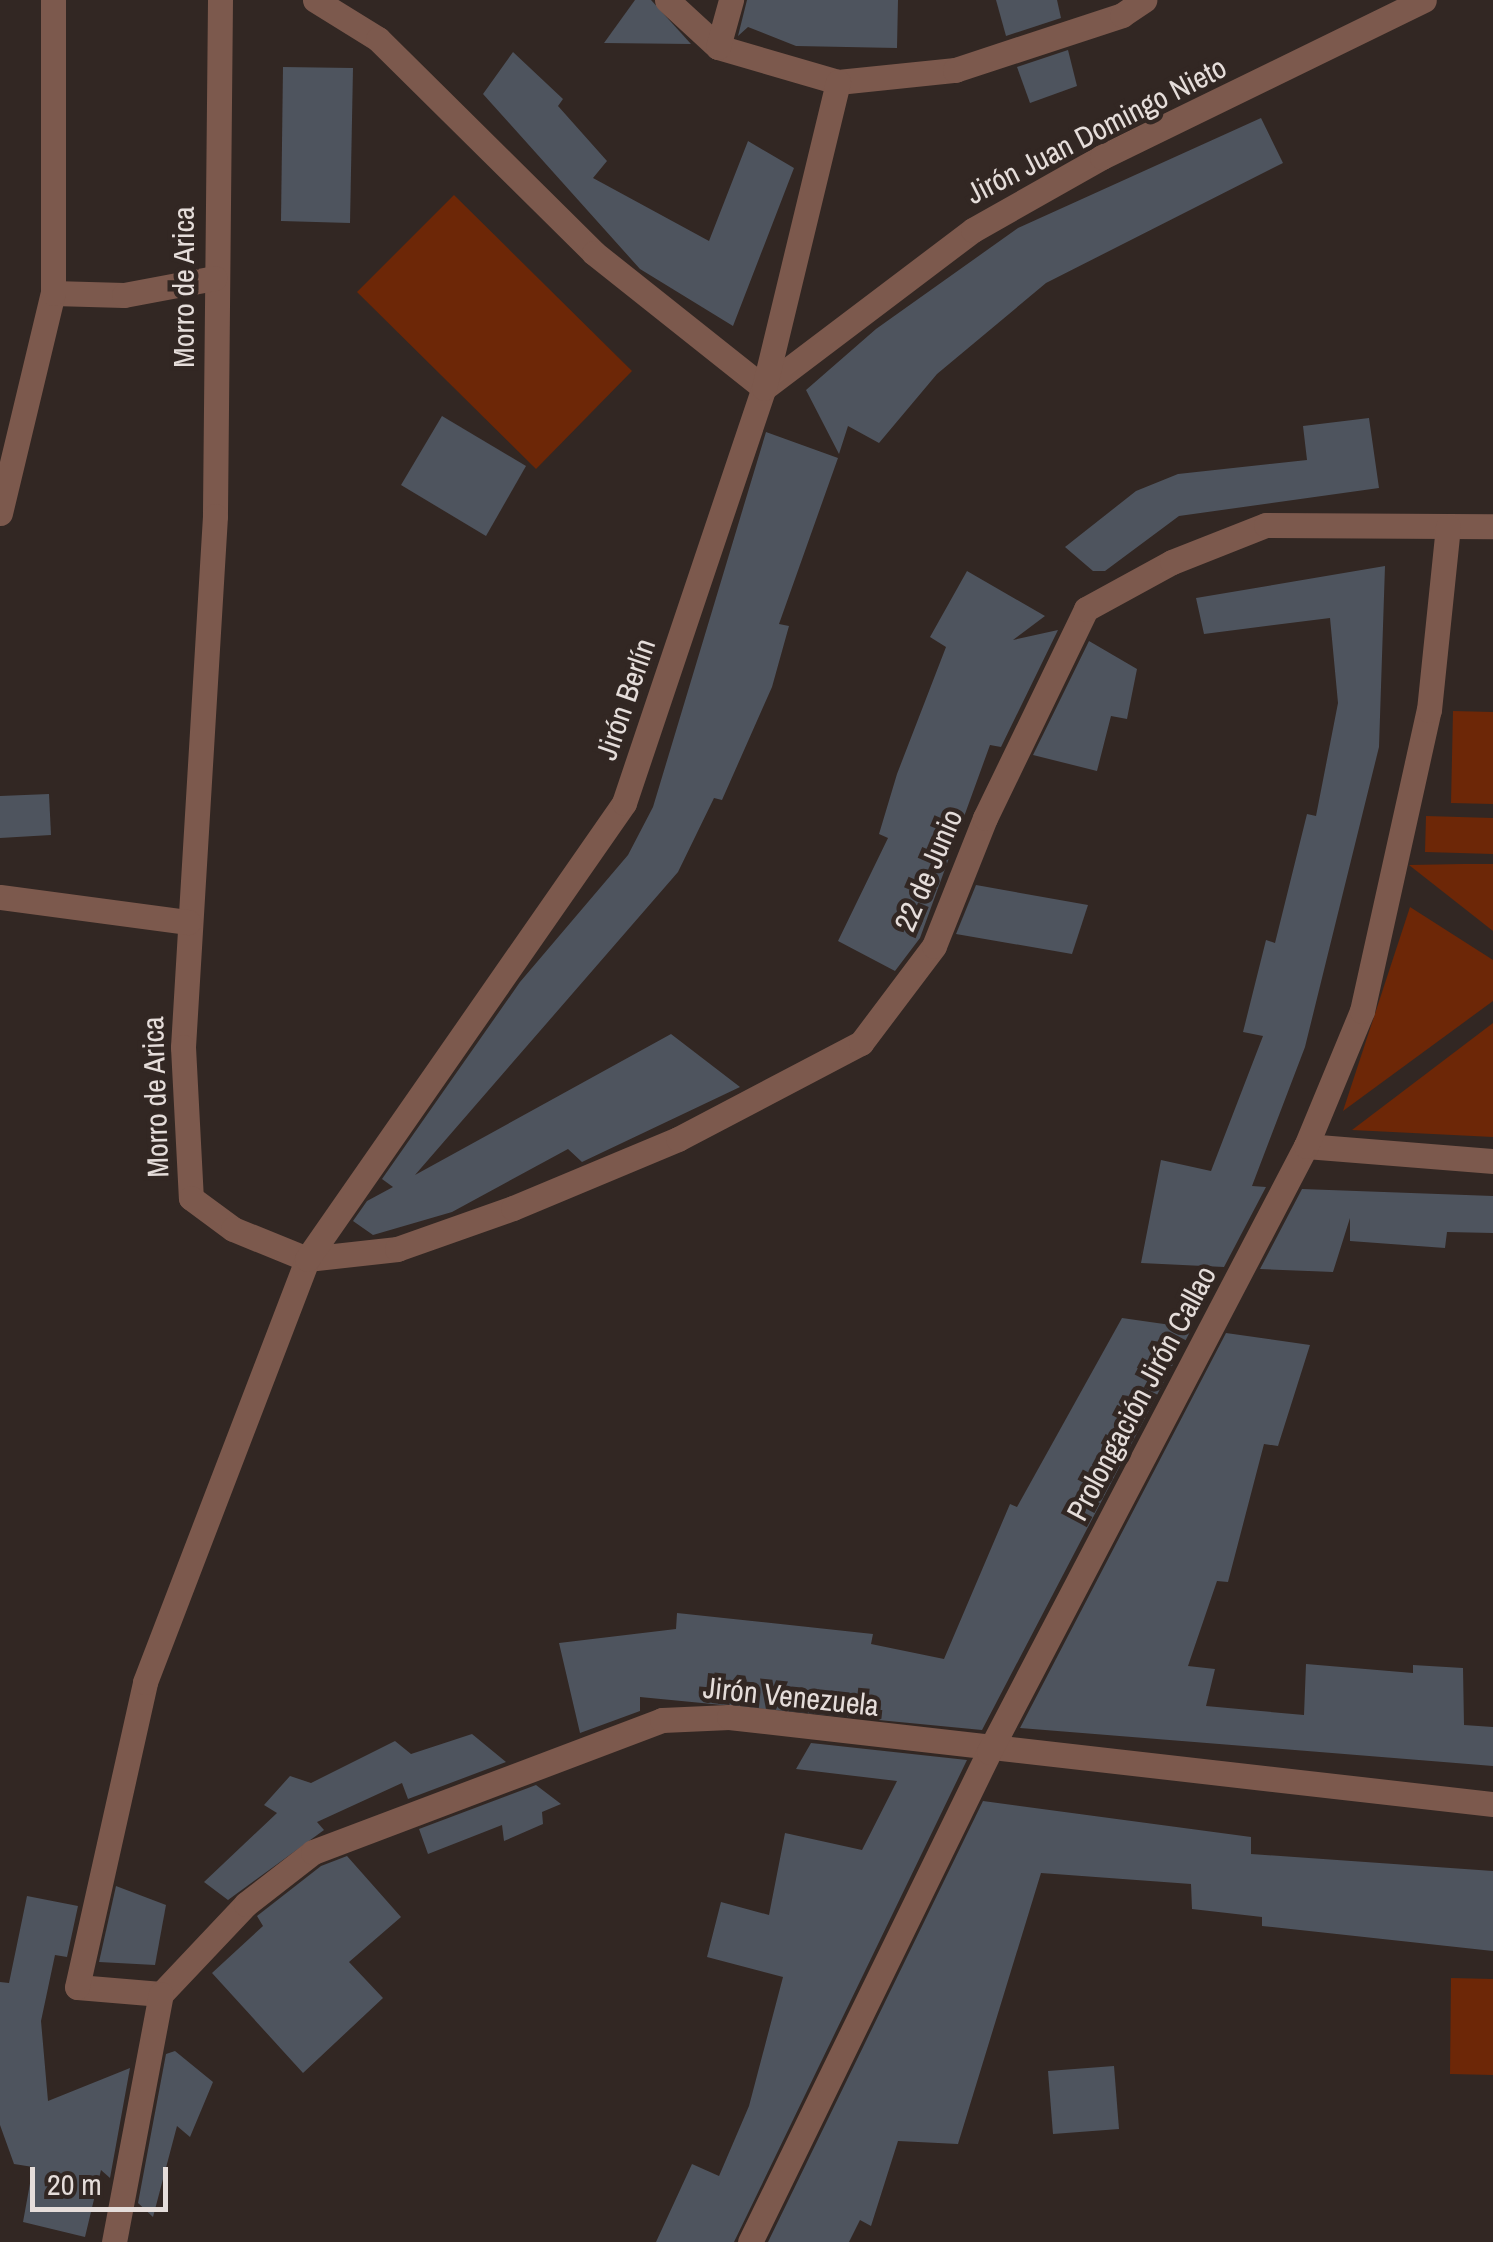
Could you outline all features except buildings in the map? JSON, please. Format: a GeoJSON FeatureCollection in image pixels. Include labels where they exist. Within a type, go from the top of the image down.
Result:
{"type":"FeatureCollection","features":[{"type":"Feature","properties":{"kind":"street"},"geometry":{"type":"LineString","coordinates":[[0,513],[53,293],[53,0]]}},
{"type":"Feature","properties":{"kind":"street","name":"Morro de Arica"},"geometry":{"type":"LineString","coordinates":[[220,0],[214,278],[215,516],[183,1047],[191,1198],[233,1228],[307,1259]]}},
{"type":"Feature","properties":{"kind":"street"},"geometry":{"type":"LineString","coordinates":[[315,0],[378,39],[594,253],[764,388]]}},
{"type":"Feature","properties":{"kind":"street"},"geometry":{"type":"LineString","coordinates":[[667,0],[718,47],[838,82],[955,70],[1122,15],[1144,0]]}},
{"type":"Feature","properties":{"kind":"street"},"geometry":{"type":"LineString","coordinates":[[718,47],[732,0]]}},
{"type":"Feature","properties":{"kind":"street","name":"Jirón Juan Domingo Nieto"},"geometry":{"type":"LineString","coordinates":[[764,388],[973,230],[1102,157],[1424,0]]}},
{"type":"Feature","properties":{"kind":"street","name":"Jirón Berlín"},"geometry":{"type":"LineString","coordinates":[[307,1259],[624,804],[764,388],[838,82]]}},
{"type":"Feature","properties":{"kind":"street"},"geometry":{"type":"LineString","coordinates":[[53,293],[124,295],[214,278]]}},
{"type":"Feature","properties":{"kind":"street","name":"22 de Junio"},"geometry":{"type":"LineString","coordinates":[[307,1259],[397,1249],[513,1208],[678,1139],[861,1043],[934,946],[984,818],[1086,609],[1172,562],[1266,524],[1493,526]]}},
{"type":"Feature","properties":{"kind":"street","name":"Prolongación Jirón Callao"},"geometry":{"type":"LineString","coordinates":[[750,2242],[989,1752],[1306,1146],[1362,1011],[1429,710],[1448,527]]}},
{"type":"Feature","properties":{"kind":"street"},"geometry":{"type":"LineString","coordinates":[[0,897],[188,922]]}},
{"type":"Feature","properties":{"kind":"street"},"geometry":{"type":"LineString","coordinates":[[1306,1146],[1493,1161]]}},
{"type":"Feature","properties":{"kind":"street"},"geometry":{"type":"LineString","coordinates":[[114,2242],[162,1994],[76,1987],[145,1682],[307,1259]]}},
{"type":"Feature","properties":{"kind":"street","name":"Jirón Venezuela"},"geometry":{"type":"LineString","coordinates":[[162,1994],[246,1904],[313,1852],[662,1720],[729,1716],[989,1752],[1493,1804]]}},
{"type":"Feature","properties":{"kind":"shaded area"},"geometry":{"type":"Polygon","coordinates":[[[454,195],[632,371],[536,469],[357,292],[454,195]]]}},
{"type":"Feature","properties":{"kind":"shaded area"},"geometry":{"type":"Polygon","coordinates":[[[1453,711],[1493,712],[1493,804],[1451,803],[1453,711]]]}},
{"type":"Feature","properties":{"kind":"shaded area"},"geometry":{"type":"Polygon","coordinates":[[[1426,816],[1493,818],[1493,854],[1425,852],[1426,816]]]}},
{"type":"Feature","properties":{"kind":"shaded area"},"geometry":{"type":"Polygon","coordinates":[[[1463,864],[1493,864],[1493,931],[1409,865],[1463,864]]]}},
{"type":"Feature","properties":{"kind":"shaded area"},"geometry":{"type":"Polygon","coordinates":[[[1410,907],[1493,960],[1493,1001],[1343,1111],[1410,907]]]}},
{"type":"Feature","properties":{"kind":"shaded area"},"geometry":{"type":"Polygon","coordinates":[[[1493,1023],[1493,1137],[1352,1130],[1493,1023]]]}},
{"type":"Feature","properties":{"kind":"shaded area"},"geometry":{"type":"Polygon","coordinates":[[[1451,1978],[1493,1979],[1493,2075],[1450,2074],[1451,1978]]]}}]}
